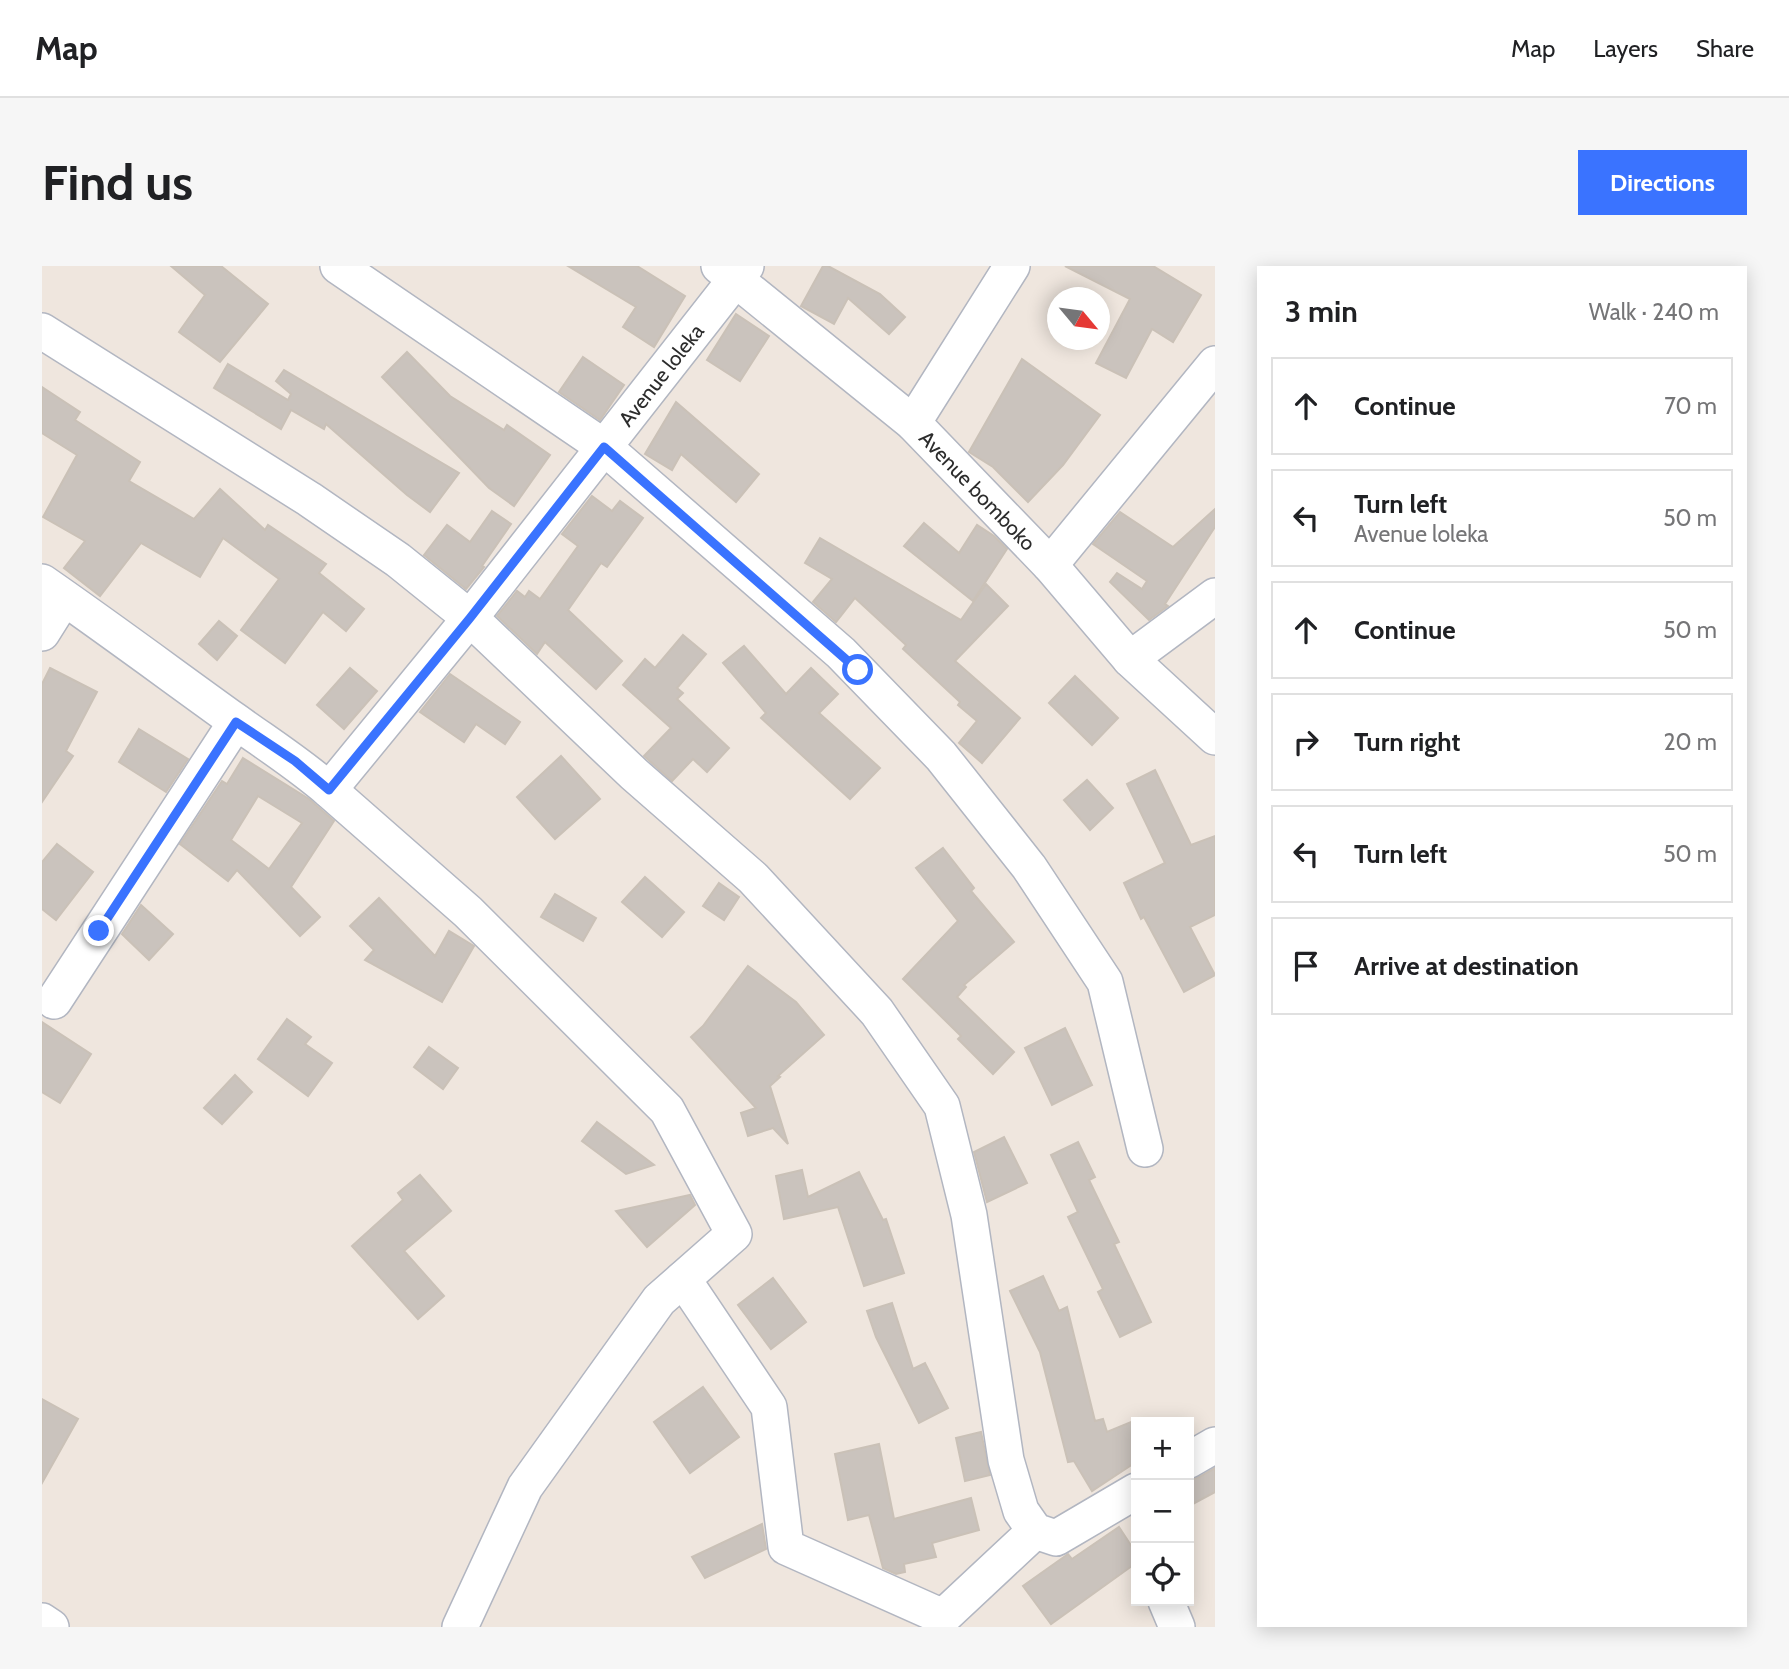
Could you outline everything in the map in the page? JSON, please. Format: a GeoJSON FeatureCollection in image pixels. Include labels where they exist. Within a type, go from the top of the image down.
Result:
{"type":"FeatureCollection","features":[{"type":"Feature","properties":{"kind":"street"},"geometry":{"type":"LineString","coordinates":[[338,266],[604,447],[841,653],[941,756],[1029,867],[1105,982],[1145,1149]]}},
{"type":"Feature","properties":{"kind":"street"},"geometry":{"type":"LineString","coordinates":[[913,424],[1012,266]]}},
{"type":"Feature","properties":{"kind":"street","name":"Avenue loleka"},"geometry":{"type":"LineString","coordinates":[[329,790],[470,618],[604,447],[734,270]]}},
{"type":"Feature","properties":{"kind":"street","name":"Avenue bomboko"},"geometry":{"type":"LineString","coordinates":[[734,270],[913,424],[1050,565],[1130,659],[1215,737]]}},
{"type":"Feature","properties":{"kind":"street"},"geometry":{"type":"LineString","coordinates":[[42,331],[309,499],[398,560],[470,618],[634,774],[753,878],[877,1012],[942,1105],[969,1215],[1006,1460],[1021,1511],[1035,1531],[1056,1538],[1131,1505]]}},
{"type":"Feature","properties":{"kind":"street"},"geometry":{"type":"LineString","coordinates":[[1050,565],[1215,364]]}},
{"type":"Feature","properties":{"kind":"street"},"geometry":{"type":"LineString","coordinates":[[42,633],[53,590],[236,722],[295,761],[329,790],[468,912],[667,1110],[734,1234],[659,1300],[525,1487],[460,1627]]}},
{"type":"Feature","properties":{"kind":"street"},"geometry":{"type":"LineString","coordinates":[[1130,659],[1215,596]]}},
{"type":"Feature","properties":{"kind":"street"},"geometry":{"type":"LineString","coordinates":[[54,1001],[236,722]]}},
{"type":"Feature","properties":{"kind":"street"},"geometry":{"type":"LineString","coordinates":[[682,1279],[769,1407],[786,1547],[943,1617],[1035,1531]]}},
{"type":"Feature","properties":{"kind":"street"},"geometry":{"type":"LineString","coordinates":[[1194,1457],[1215,1445]]}},
{"type":"Feature","properties":{"kind":"street"},"geometry":{"type":"LineString","coordinates":[[1168,1606],[1177,1627]]}},
{"type":"Feature","properties":{"kind":"street"},"geometry":{"type":"LineString","coordinates":[[42,1621],[51,1627]]}},
{"type":"Feature","properties":{"kind":"building"},"geometry":{"type":"Polygon","coordinates":[[[171,266],[221,266],[268,304],[220,362],[179,332],[205,295],[171,266]]]}},
{"type":"Feature","properties":{"kind":"building"},"geometry":{"type":"Polygon","coordinates":[[[568,266],[637,266],[685,296],[654,347],[623,327],[636,307],[568,266]]]}},
{"type":"Feature","properties":{"kind":"building"},"geometry":{"type":"Polygon","coordinates":[[[823,266],[828,266],[880,294],[905,317],[889,334],[848,298],[834,324],[801,306],[823,266]]]}},
{"type":"Feature","properties":{"kind":"building"},"geometry":{"type":"Polygon","coordinates":[[[1065,266],[1153,266],[1201,295],[1173,342],[1152,329],[1126,378],[1096,363],[1103,350],[1110,350],[1110,337],[1130,299],[1065,266]]]}},
{"type":"Feature","properties":{"kind":"building"},"geometry":{"type":"Polygon","coordinates":[[[736,314],[769,336],[740,381],[707,360],[736,314]]]}},
{"type":"Feature","properties":{"kind":"building"},"geometry":{"type":"Polygon","coordinates":[[[407,352],[450,396],[504,430],[507,425],[550,455],[514,506],[489,488],[382,377],[407,352]]]}},
{"type":"Feature","properties":{"kind":"building"},"geometry":{"type":"Polygon","coordinates":[[[583,357],[624,385],[600,420],[559,392],[583,357]]]}},
{"type":"Feature","properties":{"kind":"building"},"geometry":{"type":"Polygon","coordinates":[[[1022,359],[1100,415],[1063,465],[1028,502],[993,467],[969,452],[1022,359]]]}},
{"type":"Feature","properties":{"kind":"building"},"geometry":{"type":"Polygon","coordinates":[[[228,364],[288,400],[291,394],[276,381],[284,370],[459,473],[430,512],[326,424],[324,429],[291,410],[281,429],[214,388],[228,364]]]}},
{"type":"Feature","properties":{"kind":"building"},"geometry":{"type":"Polygon","coordinates":[[[42,387],[80,412],[75,420],[140,462],[129,481],[194,519],[220,489],[265,530],[268,525],[326,564],[319,573],[364,609],[346,631],[323,612],[285,663],[241,630],[279,579],[223,538],[200,577],[141,543],[100,596],[64,568],[85,541],[43,517],[77,455],[42,433],[42,387]]]}},
{"type":"Feature","properties":{"kind":"building"},"geometry":{"type":"Polygon","coordinates":[[[676,402],[759,474],[736,502],[681,454],[672,470],[645,454],[676,402]]]}},
{"type":"Feature","properties":{"kind":"building"},"geometry":{"type":"Polygon","coordinates":[[[592,496],[612,511],[620,501],[643,518],[607,567],[601,563],[568,610],[622,661],[596,689],[545,642],[537,654],[497,616],[517,591],[525,597],[529,591],[540,599],[578,546],[562,534],[592,496]]]}},
{"type":"Feature","properties":{"kind":"building"},"geometry":{"type":"Polygon","coordinates":[[[1215,509],[1215,527],[1165,604],[1168,606],[1149,620],[1110,582],[1117,573],[1142,589],[1147,581],[1093,544],[1120,512],[1173,547],[1215,509]]]}},
{"type":"Feature","properties":{"kind":"building"},"geometry":{"type":"Polygon","coordinates":[[[492,511],[511,524],[482,566],[484,567],[466,589],[424,555],[447,525],[470,542],[492,511]]]}},
{"type":"Feature","properties":{"kind":"building"},"geometry":{"type":"Polygon","coordinates":[[[924,523],[959,553],[977,525],[1007,549],[973,601],[904,546],[924,523]]]}},
{"type":"Feature","properties":{"kind":"building"},"geometry":{"type":"Polygon","coordinates":[[[820,538],[961,620],[986,584],[1008,606],[955,661],[1020,718],[982,763],[959,743],[977,721],[903,649],[906,645],[855,598],[836,622],[813,602],[832,579],[805,563],[820,538]]]}},
{"type":"Feature","properties":{"kind":"building"},"geometry":{"type":"Polygon","coordinates":[[[219,621],[237,636],[217,660],[199,644],[219,621]]]}},
{"type":"Feature","properties":{"kind":"building"},"geometry":{"type":"Polygon","coordinates":[[[683,635],[706,654],[677,688],[683,693],[677,699],[729,748],[707,772],[693,759],[672,781],[644,756],[671,728],[623,685],[645,659],[655,668],[683,635]]]}},
{"type":"Feature","properties":{"kind":"building"},"geometry":{"type":"Polygon","coordinates":[[[744,646],[786,694],[811,668],[838,694],[819,713],[880,768],[850,799],[761,718],[766,713],[723,663],[744,646]]]}},
{"type":"Feature","properties":{"kind":"building"},"geometry":{"type":"Polygon","coordinates":[[[50,668],[97,692],[66,751],[73,756],[42,802],[42,684],[50,668]]]}},
{"type":"Feature","properties":{"kind":"building"},"geometry":{"type":"Polygon","coordinates":[[[350,668],[377,691],[344,729],[317,705],[350,668]]]}},
{"type":"Feature","properties":{"kind":"building"},"geometry":{"type":"Polygon","coordinates":[[[450,674],[520,722],[505,744],[476,724],[464,742],[420,712],[450,674]]]}},
{"type":"Feature","properties":{"kind":"building"},"geometry":{"type":"Polygon","coordinates":[[[1075,676],[1118,718],[1092,745],[1049,703],[1075,676]]]}},
{"type":"Feature","properties":{"kind":"building"},"geometry":{"type":"Polygon","coordinates":[[[139,729],[188,759],[166,792],[119,762],[139,729]]]}},
{"type":"Feature","properties":{"kind":"building"},"geometry":{"type":"Polygon","coordinates":[[[561,756],[600,799],[555,839],[517,797],[561,756]]]}},
{"type":"Feature","properties":{"kind":"building"},"geometry":{"type":"Polygon","coordinates":[[[243,758],[309,799],[334,821],[291,887],[320,917],[300,936],[237,870],[228,881],[180,844],[222,781],[227,784],[243,758]],[[258,796],[231,840],[269,869],[302,823],[258,796]]]}},
{"type":"Feature","properties":{"kind":"building"},"geometry":{"type":"Polygon","coordinates":[[[1155,770],[1191,845],[1215,836],[1215,915],[1190,927],[1215,975],[1184,992],[1144,917],[1141,919],[1124,883],[1165,863],[1127,784],[1155,770]]]}},
{"type":"Feature","properties":{"kind":"building"},"geometry":{"type":"Polygon","coordinates":[[[1087,780],[1113,808],[1090,830],[1064,800],[1087,780]]]}},
{"type":"Feature","properties":{"kind":"building"},"geometry":{"type":"Polygon","coordinates":[[[57,844],[93,872],[56,920],[42,909],[42,862],[57,844]]]}},
{"type":"Feature","properties":{"kind":"building"},"geometry":{"type":"Polygon","coordinates":[[[943,848],[974,888],[971,891],[1014,942],[964,985],[966,987],[957,997],[1014,1052],[993,1074],[958,1039],[961,1036],[903,979],[958,921],[916,868],[943,848]]]}},
{"type":"Feature","properties":{"kind":"building"},"geometry":{"type":"Polygon","coordinates":[[[645,877],[684,912],[662,937],[622,902],[645,877]]]}},
{"type":"Feature","properties":{"kind":"building"},"geometry":{"type":"Polygon","coordinates":[[[719,883],[739,897],[724,920],[703,906],[719,883]]]}},
{"type":"Feature","properties":{"kind":"building"},"geometry":{"type":"Polygon","coordinates":[[[555,894],[596,918],[583,941],[541,917],[555,894]]]}},
{"type":"Feature","properties":{"kind":"building"},"geometry":{"type":"Polygon","coordinates":[[[379,898],[435,956],[449,931],[474,946],[442,1002],[365,960],[374,950],[350,926],[379,898]]]}},
{"type":"Feature","properties":{"kind":"building"},"geometry":{"type":"Polygon","coordinates":[[[141,905],[173,934],[149,960],[122,934],[141,905]]]}},
{"type":"Feature","properties":{"kind":"building"},"geometry":{"type":"Polygon","coordinates":[[[748,966],[796,1002],[824,1035],[770,1086],[788,1144],[773,1128],[748,1136],[741,1113],[756,1108],[691,1037],[703,1026],[748,966]]]}},
{"type":"Feature","properties":{"kind":"building"},"geometry":{"type":"Polygon","coordinates":[[[287,1019],[311,1037],[305,1044],[332,1063],[308,1096],[258,1059],[287,1019]]]}},
{"type":"Feature","properties":{"kind":"building"},"geometry":{"type":"Polygon","coordinates":[[[42,1022],[91,1054],[60,1103],[42,1092],[42,1022]]]}},
{"type":"Feature","properties":{"kind":"building"},"geometry":{"type":"Polygon","coordinates":[[[1065,1028],[1092,1085],[1052,1105],[1025,1048],[1065,1028]]]}},
{"type":"Feature","properties":{"kind":"building"},"geometry":{"type":"Polygon","coordinates":[[[429,1047],[458,1068],[443,1089],[414,1067],[429,1047]]]}},
{"type":"Feature","properties":{"kind":"building"},"geometry":{"type":"Polygon","coordinates":[[[235,1075],[252,1092],[222,1124],[204,1108],[235,1075]]]}},
{"type":"Feature","properties":{"kind":"building"},"geometry":{"type":"Polygon","coordinates":[[[597,1122],[654,1165],[626,1174],[582,1141],[597,1122]]]}},
{"type":"Feature","properties":{"kind":"building"},"geometry":{"type":"Polygon","coordinates":[[[1004,1137],[1027,1183],[987,1202],[974,1152],[1004,1137]]]}},
{"type":"Feature","properties":{"kind":"building"},"geometry":{"type":"Polygon","coordinates":[[[1078,1142],[1095,1177],[1089,1180],[1119,1242],[1114,1244],[1151,1322],[1120,1337],[1098,1292],[1103,1289],[1068,1217],[1078,1212],[1051,1155],[1078,1142]]]}},
{"type":"Feature","properties":{"kind":"building"},"geometry":{"type":"Polygon","coordinates":[[[802,1170],[808,1197],[859,1172],[883,1220],[886,1219],[904,1273],[864,1286],[838,1207],[784,1219],[776,1176],[802,1170]]]}},
{"type":"Feature","properties":{"kind":"building"},"geometry":{"type":"Polygon","coordinates":[[[420,1175],[451,1211],[404,1251],[444,1296],[418,1319],[352,1246],[403,1200],[398,1193],[420,1175]]]}},
{"type":"Feature","properties":{"kind":"building"},"geometry":{"type":"Polygon","coordinates":[[[690,1195],[695,1205],[647,1247],[616,1211],[690,1195]]]}},
{"type":"Feature","properties":{"kind":"building"},"geometry":{"type":"Polygon","coordinates":[[[1043,1276],[1059,1311],[1067,1307],[1095,1421],[1103,1419],[1107,1432],[1131,1422],[1131,1465],[1092,1491],[1074,1461],[1068,1462],[1040,1352],[1010,1291],[1043,1276]]]}},
{"type":"Feature","properties":{"kind":"building"},"geometry":{"type":"Polygon","coordinates":[[[773,1278],[806,1322],[771,1349],[738,1305],[773,1278]]]}},
{"type":"Feature","properties":{"kind":"building"},"geometry":{"type":"Polygon","coordinates":[[[892,1303],[913,1369],[925,1363],[948,1408],[919,1423],[876,1337],[867,1311],[892,1303]]]}},
{"type":"Feature","properties":{"kind":"building"},"geometry":{"type":"Polygon","coordinates":[[[703,1387],[739,1437],[690,1473],[654,1422],[703,1387]]]}},
{"type":"Feature","properties":{"kind":"building"},"geometry":{"type":"Polygon","coordinates":[[[42,1399],[78,1419],[42,1483],[42,1399]]]}},
{"type":"Feature","properties":{"kind":"building"},"geometry":{"type":"Polygon","coordinates":[[[981,1432],[990,1475],[965,1481],[956,1438],[981,1432]]]}},
{"type":"Feature","properties":{"kind":"building"},"geometry":{"type":"Polygon","coordinates":[[[879,1444],[894,1519],[971,1498],[979,1530],[932,1543],[936,1557],[904,1564],[905,1572],[896,1574],[883,1568],[869,1515],[848,1520],[835,1454],[879,1444]]]}},
{"type":"Feature","properties":{"kind":"building"},"geometry":{"type":"Polygon","coordinates":[[[1215,1468],[1215,1492],[1194,1503],[1194,1478],[1215,1468]]]}},
{"type":"Feature","properties":{"kind":"building"},"geometry":{"type":"Polygon","coordinates":[[[762,1524],[766,1549],[705,1578],[692,1557],[762,1524]]]}},
{"type":"Feature","properties":{"kind":"building"},"geometry":{"type":"Polygon","coordinates":[[[1119,1527],[1131,1545],[1131,1567],[1051,1624],[1023,1586],[1068,1554],[1072,1559],[1119,1527]]]}},
{"type":"Feature","properties":{"kind":"route"},"geometry":{"type":"LineString","coordinates":[[99,931],[236,722],[295,761],[329,790],[470,618],[604,447],[858,670]]}}]}
